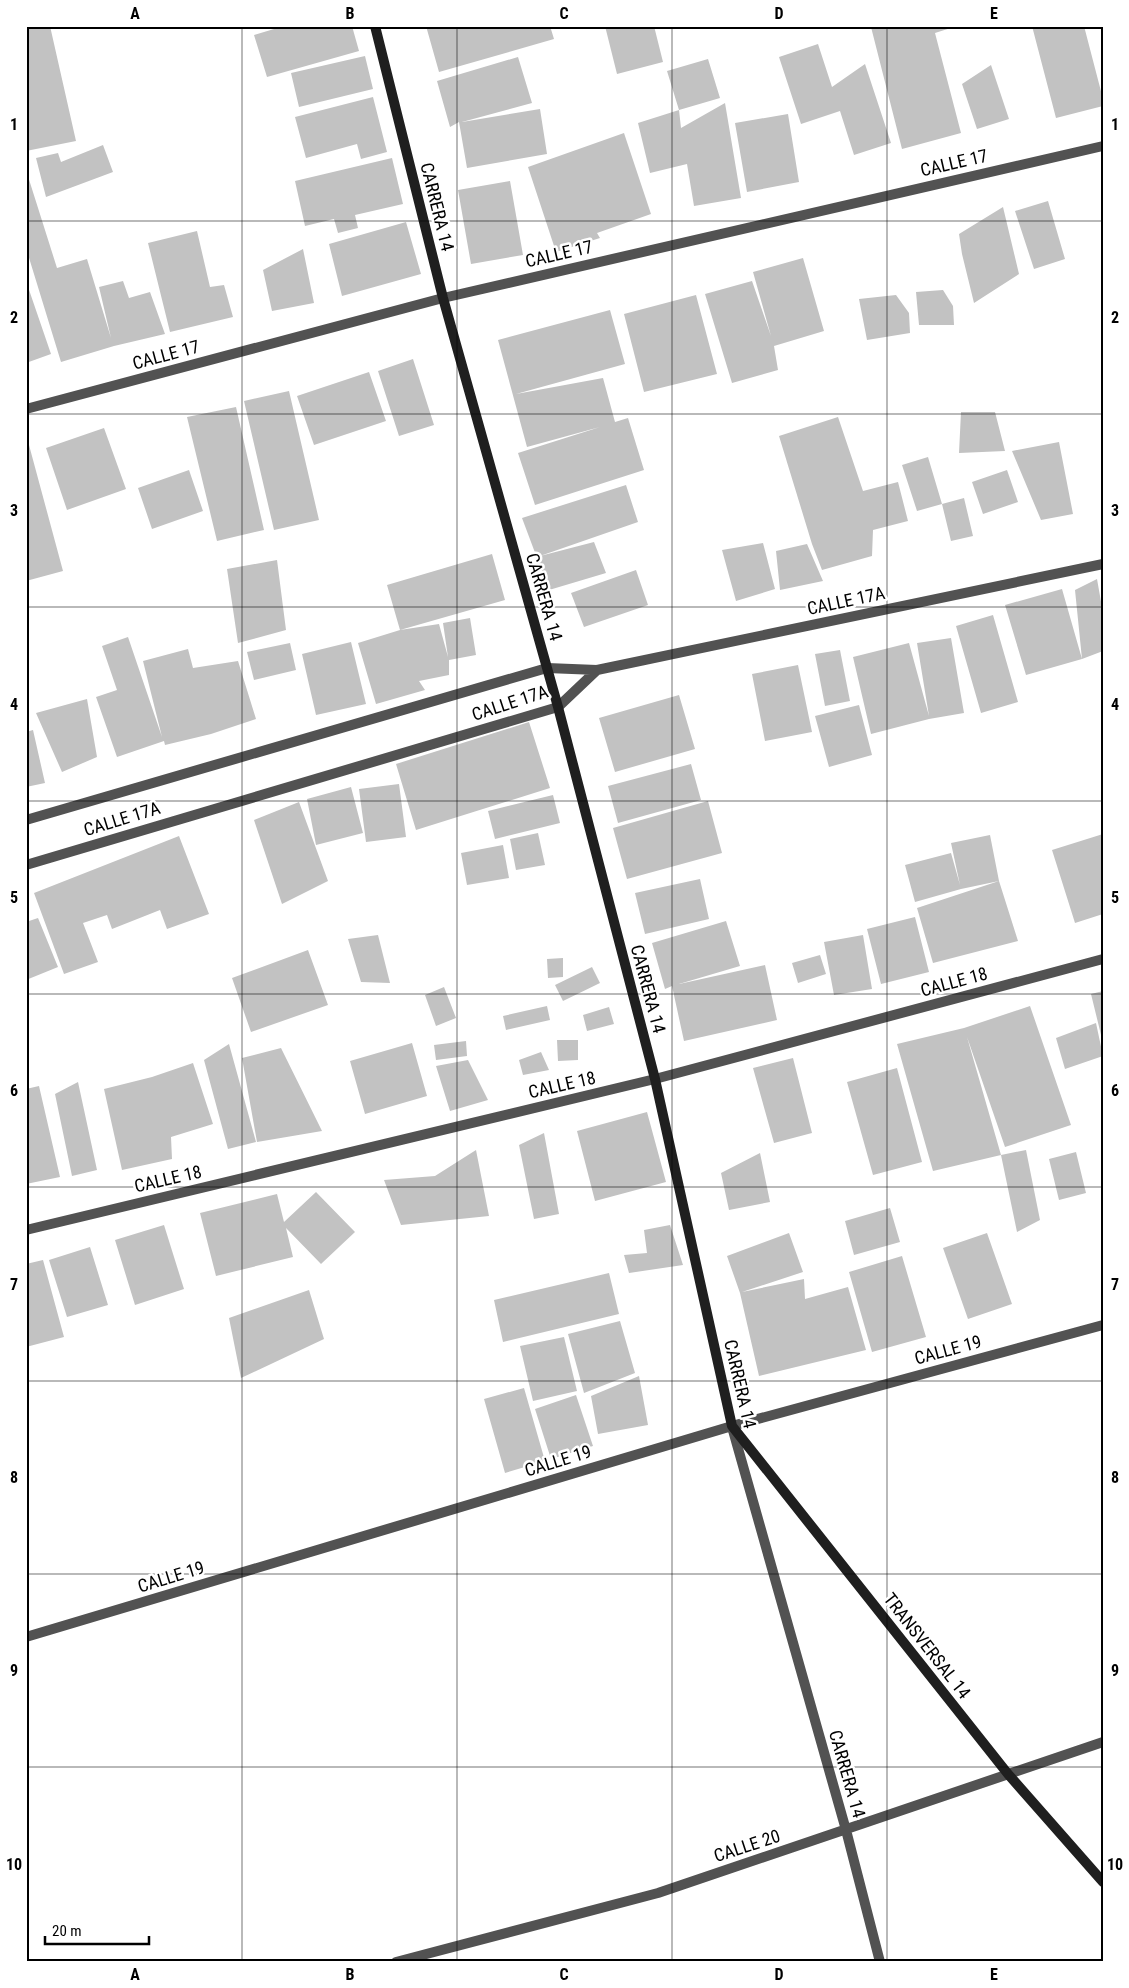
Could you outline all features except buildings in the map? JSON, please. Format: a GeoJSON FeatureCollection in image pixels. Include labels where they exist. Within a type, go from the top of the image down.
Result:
{"type":"FeatureCollection","features":[{"type":"Feature","properties":{"kind":"street","name":"CARRERA 14"},"geometry":{"type":"LineString","coordinates":[[375,26],[443,298],[558,707],[655,1079],[732,1426],[846,1830],[880,1962]]}},
{"type":"Feature","properties":{"kind":"street","name":"CALLE 17"},"geometry":{"type":"LineString","coordinates":[[26,409],[443,298],[1103,146]]}},
{"type":"Feature","properties":{"kind":"street","name":"CALLE 17A"},"geometry":{"type":"LineString","coordinates":[[26,820],[547,668],[596,670],[1103,564]]}},
{"type":"Feature","properties":{"kind":"street","name":"CALLE 17A"},"geometry":{"type":"LineString","coordinates":[[26,865],[558,707],[596,670]]}},
{"type":"Feature","properties":{"kind":"street","name":"CALLE 18"},"geometry":{"type":"LineString","coordinates":[[26,1230],[655,1079],[1103,959]]}},
{"type":"Feature","properties":{"kind":"street","name":"CALLE 19"},"geometry":{"type":"LineString","coordinates":[[26,1637],[732,1426],[1103,1325]]}},
{"type":"Feature","properties":{"kind":"street","name":"TRANSVERSAL 14"},"geometry":{"type":"LineString","coordinates":[[732,1426],[1008,1774],[1103,1882]]}},
{"type":"Feature","properties":{"kind":"street","name":"CALLE 20"},"geometry":{"type":"LineString","coordinates":[[396,1962],[658,1893],[1103,1742]]}}]}
